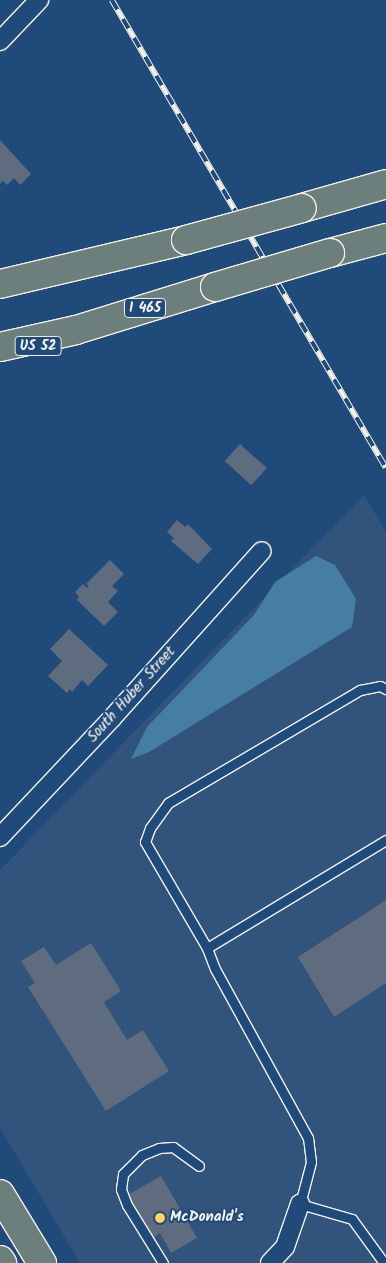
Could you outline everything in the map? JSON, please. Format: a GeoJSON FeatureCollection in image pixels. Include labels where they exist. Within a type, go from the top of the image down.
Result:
{"type":"FeatureCollection","features":[{"type":"Feature","properties":{"kind":"main road"},"geometry":{"type":"LineString","coordinates":[[0,288],[186,240],[386,184]]}},
{"type":"Feature","properties":{"kind":"main road","name":"I 465"},"geometry":{"type":"LineString","coordinates":[[0,347],[76,330],[215,287],[386,238]]}},
{"type":"Feature","properties":{"kind":"main road"},"geometry":{"type":"LineString","coordinates":[[0,284],[50,274]]}},
{"type":"Feature","properties":{"kind":"main road","name":"US 52"},"geometry":{"type":"LineString","coordinates":[[0,362],[76,330]]}},
{"type":"Feature","properties":{"kind":"main road"},"geometry":{"type":"LineString","coordinates":[[0,1194],[42,1263]]}},
{"type":"Feature","properties":{"kind":"street"},"geometry":{"type":"LineString","coordinates":[[0,41],[39,0]]}},
{"type":"Feature","properties":{"kind":"street","name":"South Huber Street"},"geometry":{"type":"LineString","coordinates":[[0,837],[112,718],[262,551]]}},
{"type":"Feature","properties":{"kind":"street"},"geometry":{"type":"LineString","coordinates":[[270,1263],[285,1247],[300,1204]]}},
{"type":"Feature","properties":{"kind":"lane"},"geometry":{"type":"LineString","coordinates":[[384,1263],[352,1219],[300,1204],[311,1162],[308,1138],[215,969],[207,948],[145,842],[150,828],[168,803],[360,690],[380,686],[386,689]]}},
{"type":"Feature","properties":{"kind":"lane"},"geometry":{"type":"LineString","coordinates":[[207,948],[386,840]]}},
{"type":"Feature","properties":{"kind":"lane"},"geometry":{"type":"LineString","coordinates":[[163,1263],[127,1206],[121,1188],[123,1174],[142,1156],[159,1148],[173,1147],[198,1166]]}},
{"type":"Feature","properties":{"kind":"shaded area"},"geometry":{"type":"Polygon","coordinates":[[[364,495],[386,532],[386,1263],[80,1263],[0,1128],[0,870],[364,495]]]}},
{"type":"Feature","properties":{"kind":"shaded area"},"geometry":{"type":"Polygon","coordinates":[[[316,556],[335,565],[356,599],[352,627],[149,752],[131,759],[147,727],[254,615],[275,582],[316,556]]]}},
{"type":"Feature","properties":{"kind":"building"},"geometry":{"type":"Polygon","coordinates":[[[0,140],[31,174],[20,185],[14,178],[7,185],[3,181],[0,184],[0,140]]]}},
{"type":"Feature","properties":{"kind":"building"},"geometry":{"type":"Polygon","coordinates":[[[240,444],[267,468],[251,485],[225,461],[240,444]]]}},
{"type":"Feature","properties":{"kind":"building"},"geometry":{"type":"Polygon","coordinates":[[[177,520],[185,527],[188,524],[212,549],[198,564],[171,541],[174,538],[167,532],[177,520]]]}},
{"type":"Feature","properties":{"kind":"building"},"geometry":{"type":"Polygon","coordinates":[[[110,560],[124,574],[112,586],[118,591],[108,602],[118,612],[104,626],[77,600],[79,597],[75,592],[83,584],[87,588],[89,586],[86,584],[110,560]]]}},
{"type":"Feature","properties":{"kind":"building"},"geometry":{"type":"Polygon","coordinates":[[[69,629],[108,665],[88,686],[82,680],[72,692],[70,689],[67,693],[48,676],[62,661],[50,649],[69,629]]]}},
{"type":"Feature","properties":{"kind":"building"},"geometry":{"type":"Polygon","coordinates":[[[386,900],[386,983],[334,1017],[298,957],[386,900]]]}},
{"type":"Feature","properties":{"kind":"building"},"geometry":{"type":"Polygon","coordinates":[[[91,943],[121,991],[104,1002],[127,1040],[143,1030],[169,1071],[106,1111],[28,987],[35,983],[21,961],[44,947],[56,965],[91,943]]]}},
{"type":"Feature","properties":{"kind":"building"},"geometry":{"type":"Polygon","coordinates":[[[161,1176],[197,1238],[171,1253],[160,1233],[152,1238],[127,1195],[161,1176]]]}},
{"type":"Feature","properties":{"kind":"railway"},"geometry":{"type":"LineString","coordinates":[[112,0],[386,468]]}},
{"type":"Feature","properties":{"kind":"place","name":"McDonald's"},"geometry":{"type":"Point","coordinates":[160,1218]}}]}
